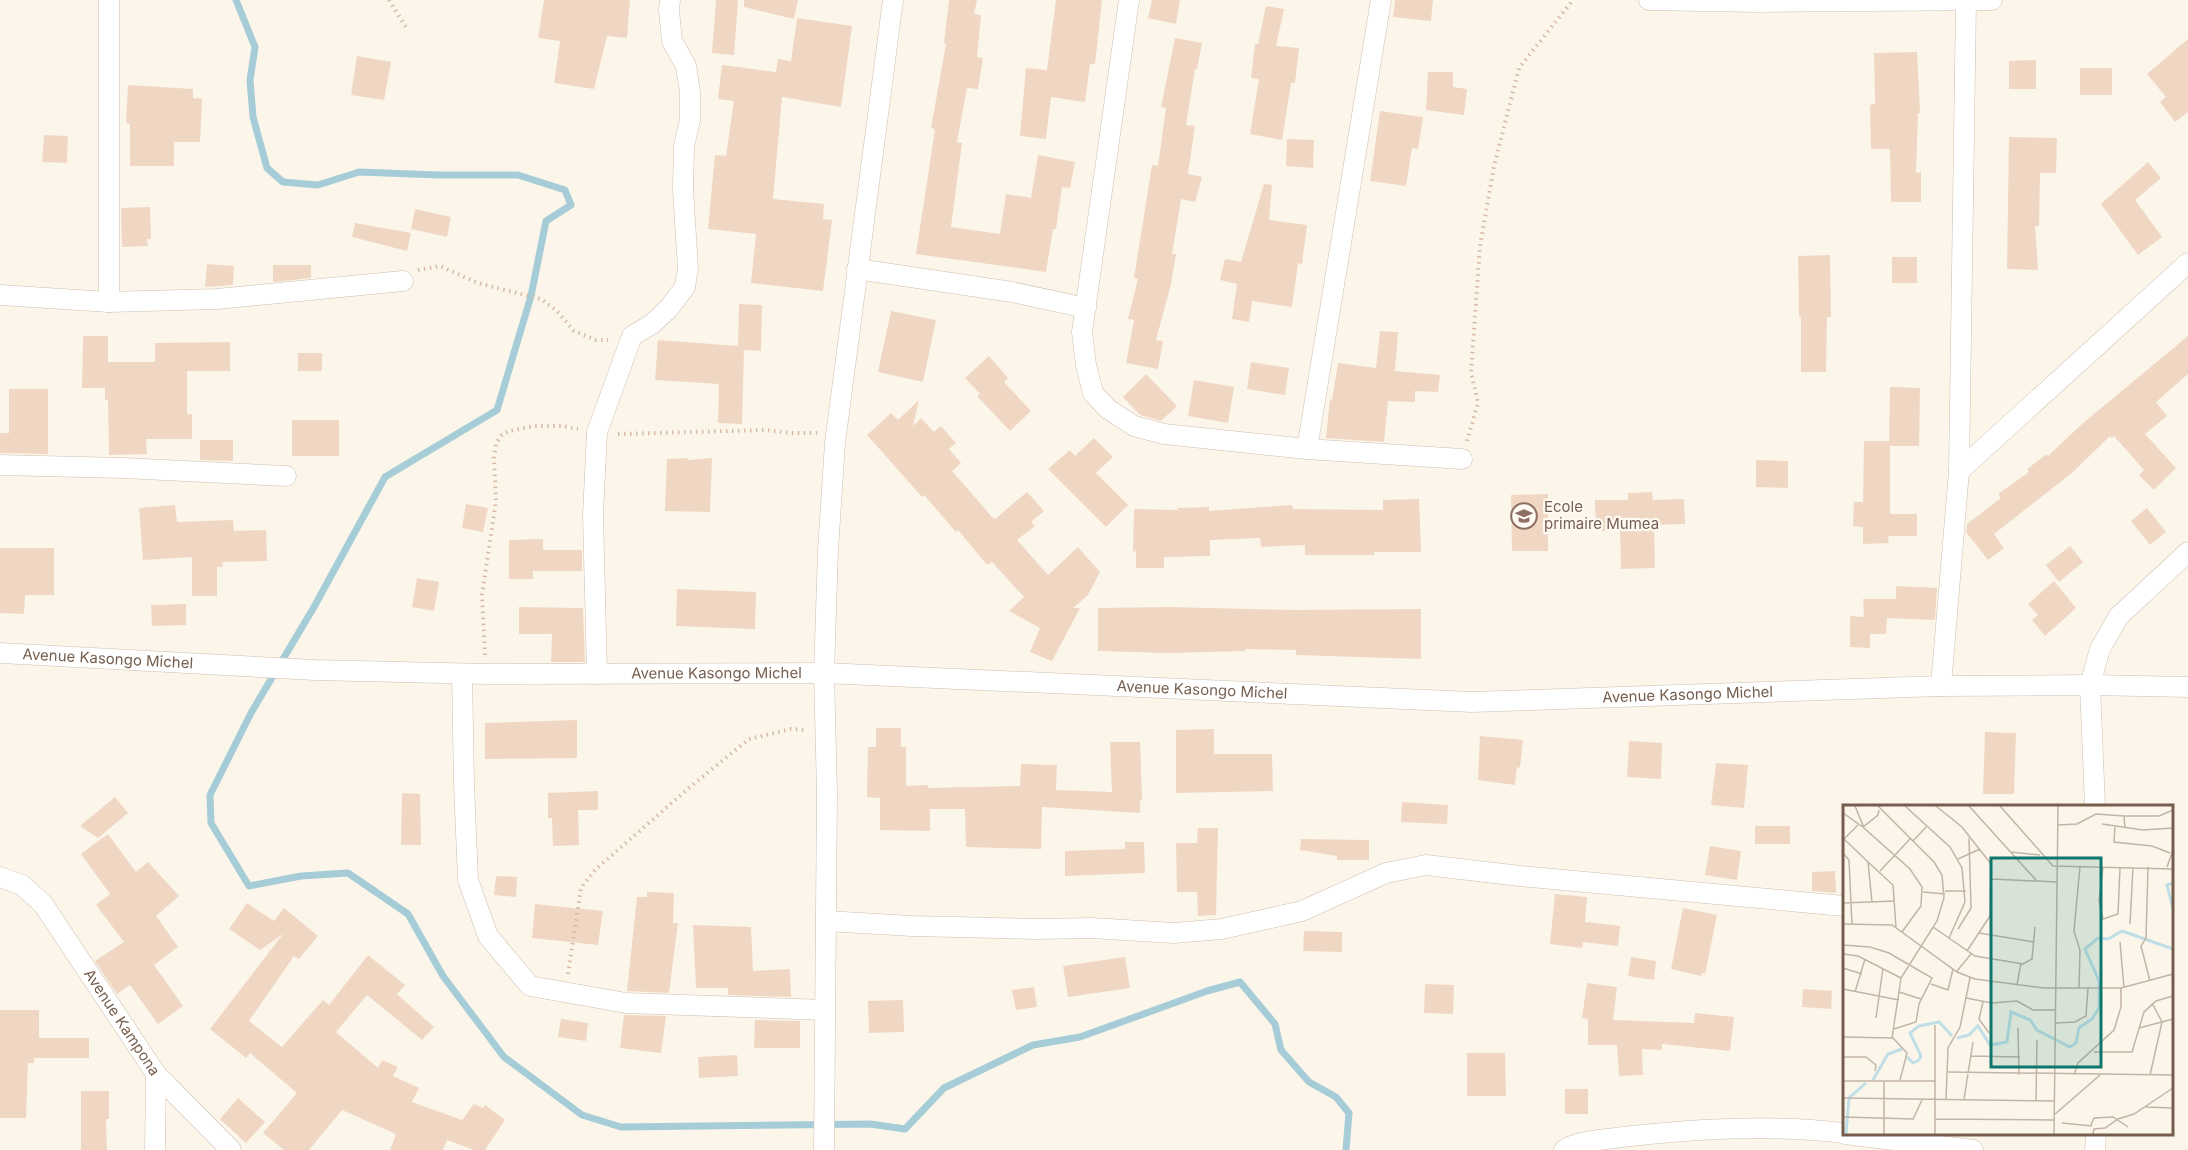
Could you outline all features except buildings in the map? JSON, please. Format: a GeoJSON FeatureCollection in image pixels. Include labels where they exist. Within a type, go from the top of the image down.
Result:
{"type":"FeatureCollection","features":[{"type":"Feature","properties":{"kind":"street"},"geometry":{"type":"LineString","coordinates":[[109,0],[109,302]]}},
{"type":"Feature","properties":{"kind":"street"},"geometry":{"type":"LineString","coordinates":[[597,674],[594,515],[597,432],[632,336],[652,324],[669,308],[685,287],[688,268],[683,189],[684,146],[690,120],[690,92],[686,66],[672,42],[670,0]]}},
{"type":"Feature","properties":{"kind":"street"},"geometry":{"type":"LineString","coordinates":[[824,1143],[826,921],[824,673],[828,550],[835,443],[893,0]]}},
{"type":"Feature","properties":{"kind":"street"},"geometry":{"type":"LineString","coordinates":[[1129,0],[1082,332],[1086,364],[1094,393],[1108,409],[1134,426],[1164,434],[1307,449],[1462,459]]}},
{"type":"Feature","properties":{"kind":"street"},"geometry":{"type":"LineString","coordinates":[[1307,449],[1381,0]]}},
{"type":"Feature","properties":{"kind":"street"},"geometry":{"type":"LineString","coordinates":[[1649,0],[1756,2],[1992,0]]}},
{"type":"Feature","properties":{"kind":"street"},"geometry":{"type":"LineString","coordinates":[[1941,686],[1959,471],[1966,2]]}},
{"type":"Feature","properties":{"kind":"street"},"geometry":{"type":"LineString","coordinates":[[1959,471],[2188,263]]}},
{"type":"Feature","properties":{"kind":"street"},"geometry":{"type":"LineString","coordinates":[[857,269],[1012,292],[1086,308]]}},
{"type":"Feature","properties":{"kind":"street"},"geometry":{"type":"LineString","coordinates":[[0,295],[109,302],[217,299],[403,281]]}},
{"type":"Feature","properties":{"kind":"street"},"geometry":{"type":"LineString","coordinates":[[0,465],[286,476]]}},
{"type":"Feature","properties":{"kind":"street"},"geometry":{"type":"LineString","coordinates":[[2095,805],[2090,685],[2100,649],[2119,616],[2188,552]]}},
{"type":"Feature","properties":{"kind":"street","name":"Avenue Kasongo Michel"},"geometry":{"type":"LineString","coordinates":[[0,653],[215,666],[462,674],[824,673],[1472,702],[1941,686],[2188,687]]}},
{"type":"Feature","properties":{"kind":"street"},"geometry":{"type":"LineString","coordinates":[[462,674],[468,880],[488,936],[530,986],[626,1003],[825,1010]]}},
{"type":"Feature","properties":{"kind":"street"},"geometry":{"type":"LineString","coordinates":[[826,921],[1026,929],[1091,928],[1174,933],[1222,929],[1302,911],[1386,873],[1426,865],[1843,906]]}},
{"type":"Feature","properties":{"kind":"street","name":"Avenue Kampona"},"geometry":{"type":"LineString","coordinates":[[0,877],[22,885],[44,903],[156,1074],[231,1150]]}},
{"type":"Feature","properties":{"kind":"street"},"geometry":{"type":"LineString","coordinates":[[155,1150],[156,1074]]}},
{"type":"Feature","properties":{"kind":"street"},"geometry":{"type":"LineString","coordinates":[[1564,1150],[1597,1140],[1667,1132],[1737,1129],[1820,1130],[1843,1133]]}},
{"type":"Feature","properties":{"kind":"street"},"geometry":{"type":"LineString","coordinates":[[1860,1135],[1972,1150]]}},
{"type":"Feature","properties":{"kind":"street"},"geometry":{"type":"LineString","coordinates":[[2095,1150],[2096,1135]]}},
{"type":"Feature","properties":{"kind":"path"},"geometry":{"type":"LineString","coordinates":[[389,0],[406,27]]}},
{"type":"Feature","properties":{"kind":"path"},"geometry":{"type":"LineString","coordinates":[[1462,459],[1478,403],[1471,372],[1480,246],[1494,166],[1519,68],[1573,0]]}},
{"type":"Feature","properties":{"kind":"path"},"geometry":{"type":"LineString","coordinates":[[403,281],[420,268],[440,266],[478,283],[541,299],[557,311],[574,331],[596,340],[632,336]]}},
{"type":"Feature","properties":{"kind":"path"},"geometry":{"type":"LineString","coordinates":[[487,674],[482,595],[496,501],[494,458],[496,443],[502,435],[509,431],[534,426],[563,426],[620,434],[764,430],[793,433],[821,432]]}},
{"type":"Feature","properties":{"kind":"path"},"geometry":{"type":"LineString","coordinates":[[565,992],[581,888],[595,870],[749,739],[791,729],[825,731]]}},
{"type":"Feature","properties":{"kind":"waterway"},"geometry":{"type":"LineString","coordinates":[[236,0],[255,47],[250,80],[253,117],[267,168],[283,182],[318,185],[359,172],[518,175],[565,190],[571,205],[546,221],[531,296],[497,410],[385,477],[314,607],[251,713],[210,795],[211,823],[249,886],[301,876],[348,873],[408,914],[443,976],[504,1057],[582,1115],[621,1127],[870,1124],[905,1129],[944,1088],[1033,1045],[1080,1037],[1207,991],[1240,982],[1275,1024],[1281,1050],[1309,1082],[1336,1097],[1349,1113],[1346,1150]]}},
{"type":"Feature","properties":{"kind":"place","name":"Ecole primaire Mumea"},"geometry":{"type":"Point","coordinates":[1524,516]}}]}
